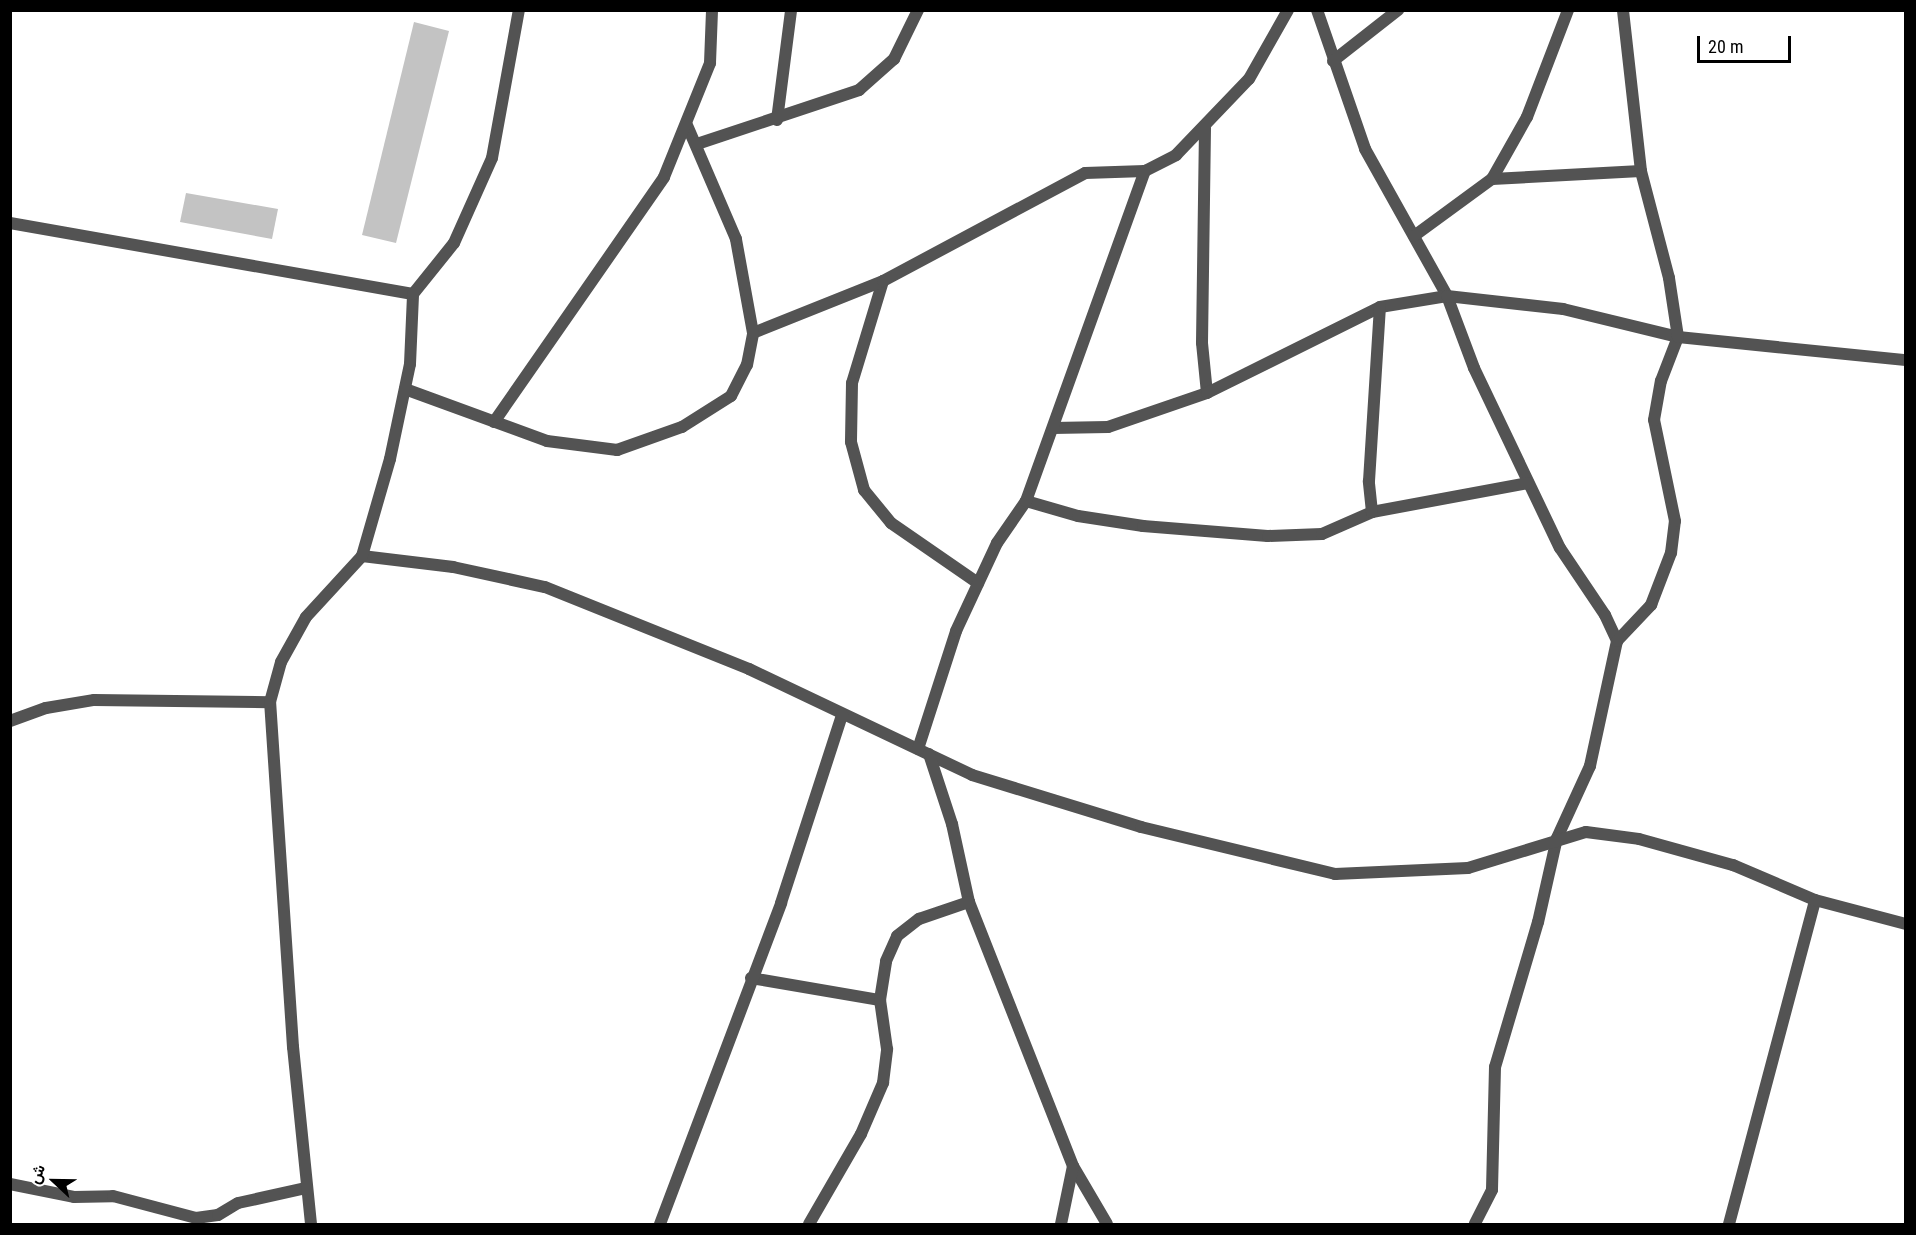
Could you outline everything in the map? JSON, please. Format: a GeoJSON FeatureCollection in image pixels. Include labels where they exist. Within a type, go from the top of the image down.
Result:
{"type":"FeatureCollection","features":[{"type":"Feature","properties":{"kind":"street"},"geometry":{"type":"LineString","coordinates":[[311,1224],[306,1188],[270,702],[281,662],[306,617],[362,556],[405,388],[413,294],[454,243],[492,158],[519,10]]}},
{"type":"Feature","properties":{"kind":"street"},"geometry":{"type":"LineString","coordinates":[[494,422],[664,177],[687,125],[710,63],[712,10]]}},
{"type":"Feature","properties":{"kind":"street"},"geometry":{"type":"LineString","coordinates":[[777,120],[791,10]]}},
{"type":"Feature","properties":{"kind":"street"},"geometry":{"type":"LineString","coordinates":[[697,144],[777,120],[859,90],[894,59],[918,10]]}},
{"type":"Feature","properties":{"kind":"street"},"geometry":{"type":"LineString","coordinates":[[753,333],[883,281],[1085,173],[1145,171],[1176,154],[1205,129],[1250,79],[1288,10]]}},
{"type":"Feature","properties":{"kind":"street"},"geometry":{"type":"LineString","coordinates":[[1317,10],[1365,149],[1447,296],[1474,369],[1560,548],[1605,615],[1617,641]]}},
{"type":"Feature","properties":{"kind":"street"},"geometry":{"type":"LineString","coordinates":[[1333,61],[1398,10]]}},
{"type":"Feature","properties":{"kind":"street"},"geometry":{"type":"LineString","coordinates":[[1414,236],[1492,179],[1527,117],[1568,10]]}},
{"type":"Feature","properties":{"kind":"street"},"geometry":{"type":"LineString","coordinates":[[1475,1224],[1492,1190],[1495,1068],[1538,922],[1557,838],[1590,766],[1617,641],[1651,605],[1671,553],[1674,521],[1654,420],[1661,381],[1678,338],[1669,278],[1641,171],[1623,10]]}},
{"type":"Feature","properties":{"kind":"street"},"geometry":{"type":"LineString","coordinates":[[405,388],[546,441],[617,450],[682,427],[731,396],[747,365],[753,333],[735,239],[697,144],[687,125]]}},
{"type":"Feature","properties":{"kind":"street"},"geometry":{"type":"LineString","coordinates":[[1205,129],[1202,342],[1207,393]]}},
{"type":"Feature","properties":{"kind":"street"},"geometry":{"type":"LineString","coordinates":[[1107,1224],[1073,1166],[969,902],[952,824],[923,752],[956,631],[978,583],[1026,501],[1145,171]]}},
{"type":"Feature","properties":{"kind":"street"},"geometry":{"type":"LineString","coordinates":[[1492,179],[1641,171]]}},
{"type":"Feature","properties":{"kind":"street"},"geometry":{"type":"LineString","coordinates":[[10,223],[413,294]]}},
{"type":"Feature","properties":{"kind":"street"},"geometry":{"type":"LineString","coordinates":[[883,281],[852,383],[851,442],[864,490],[891,523],[978,583]]}},
{"type":"Feature","properties":{"kind":"street"},"geometry":{"type":"LineString","coordinates":[[1053,428],[1108,427],[1207,393],[1380,307],[1447,296],[1563,309],[1678,338],[1905,360]]}},
{"type":"Feature","properties":{"kind":"street"},"geometry":{"type":"LineString","coordinates":[[1372,512],[1369,481],[1380,307]]}},
{"type":"Feature","properties":{"kind":"street"},"geometry":{"type":"LineString","coordinates":[[1026,501],[1078,516],[1143,526],[1268,536],[1322,534],[1372,512],[1528,483]]}},
{"type":"Feature","properties":{"kind":"street"},"geometry":{"type":"LineString","coordinates":[[362,556],[453,567],[544,587],[749,669],[923,752],[1049,802],[1335,873],[1468,868],[1557,838],[1586,832],[1639,839],[1733,865],[1815,900],[1905,924]]}},
{"type":"Feature","properties":{"kind":"street"},"geometry":{"type":"LineString","coordinates":[[10,721],[46,708],[94,700],[270,702]]}},
{"type":"Feature","properties":{"kind":"street"},"geometry":{"type":"LineString","coordinates":[[660,1224],[781,903],[842,715]]}},
{"type":"Feature","properties":{"kind":"street"},"geometry":{"type":"LineString","coordinates":[[1729,1224],[1815,900]]}},
{"type":"Feature","properties":{"kind":"street"},"geometry":{"type":"LineString","coordinates":[[809,1224],[861,1134],[883,1083],[887,1049],[879,1000],[886,961],[897,936],[919,919],[969,902]]}},
{"type":"Feature","properties":{"kind":"street"},"geometry":{"type":"LineString","coordinates":[[751,978],[879,1000]]}},
{"type":"Feature","properties":{"kind":"street"},"geometry":{"type":"LineString","coordinates":[[1060,1224],[1073,1166]]}},
{"type":"Feature","properties":{"kind":"street"},"geometry":{"type":"LineString","coordinates":[[10,1184],[74,1197],[113,1196],[196,1218],[218,1215],[238,1203],[306,1188]]}},
{"type":"Feature","properties":{"kind":"building"},"geometry":{"type":"Polygon","coordinates":[[[414,22],[449,31],[396,243],[362,235],[414,22]]]}},
{"type":"Feature","properties":{"kind":"building"},"geometry":{"type":"Polygon","coordinates":[[[186,193],[278,209],[272,239],[180,222],[186,193]]]}}]}
